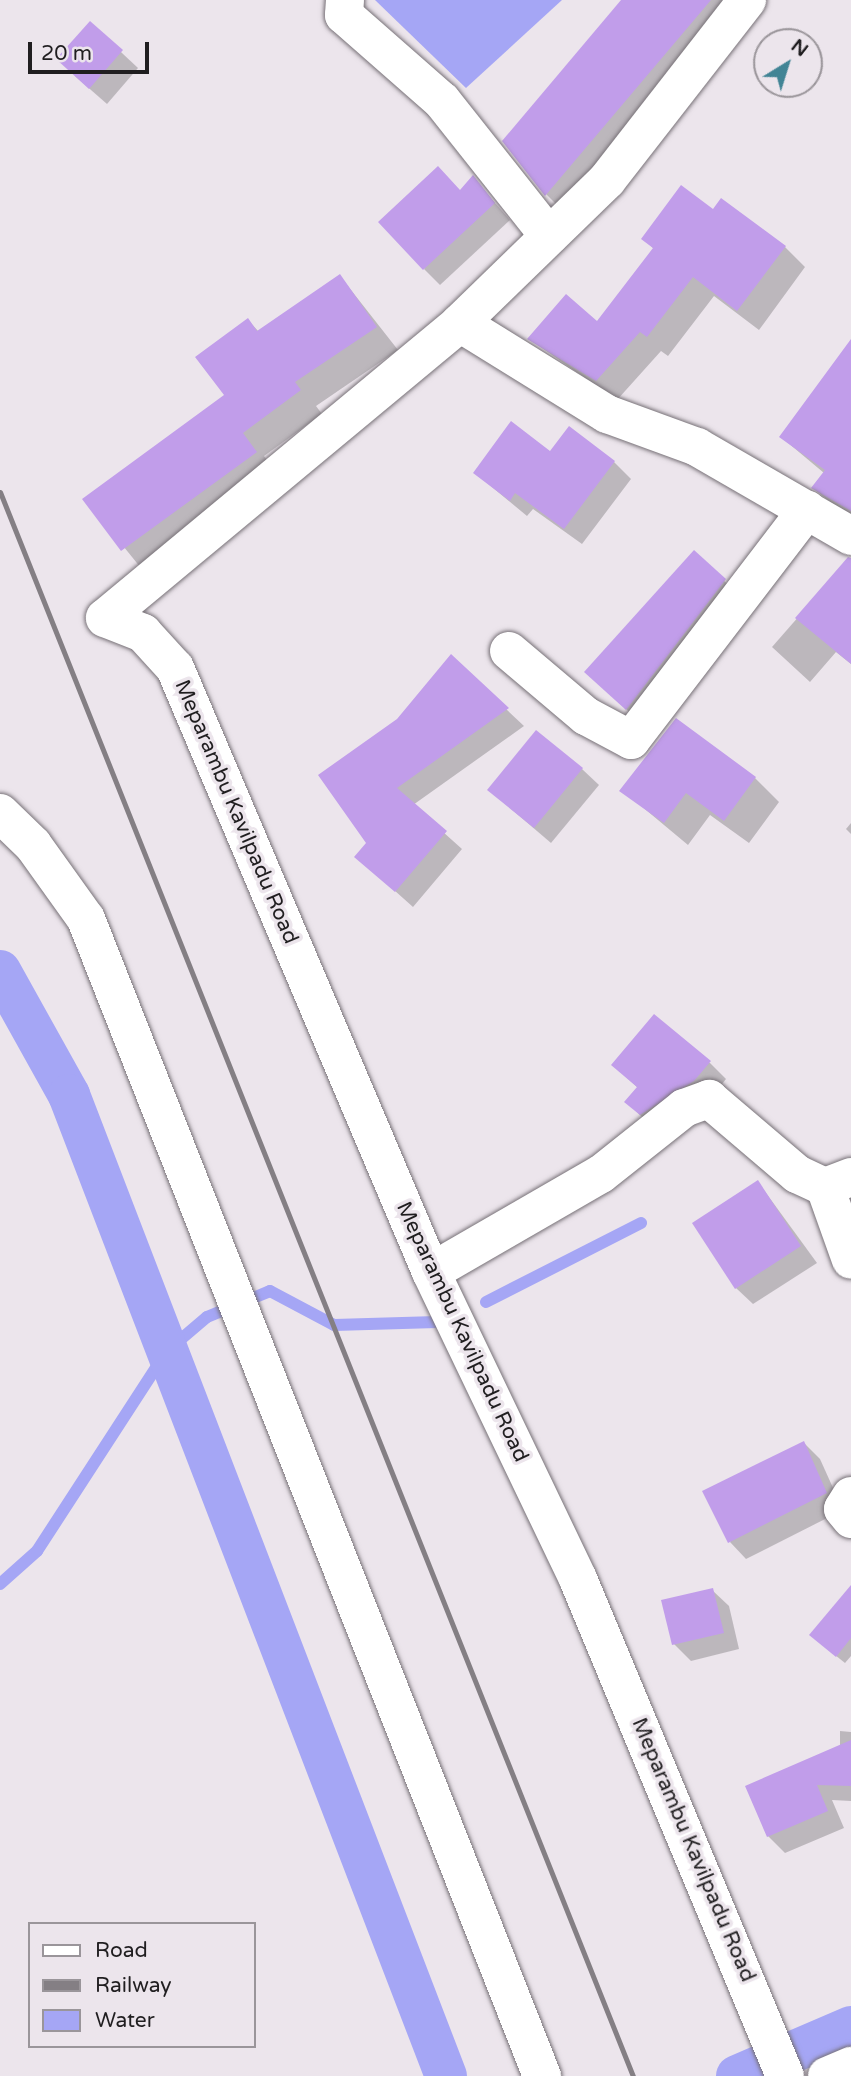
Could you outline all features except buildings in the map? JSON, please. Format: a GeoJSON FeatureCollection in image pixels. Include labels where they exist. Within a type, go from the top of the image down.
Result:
{"type":"FeatureCollection","features":[{"type":"Feature","properties":{"kind":"street"},"geometry":{"type":"LineString","coordinates":[[345,0],[344,15],[442,101],[549,236]]}},
{"type":"Feature","properties":{"kind":"street"},"geometry":{"type":"LineString","coordinates":[[747,0],[607,180],[460,323],[607,414],[697,447],[851,536]]}},
{"type":"Feature","properties":{"kind":"street","name":"Meparambu Kavilpadu Road"},"geometry":{"type":"LineString","coordinates":[[460,323],[105,618],[143,633],[175,668],[431,1272],[578,1579],[744,1966],[785,2076]]}},
{"type":"Feature","properties":{"kind":"street"},"geometry":{"type":"LineString","coordinates":[[509,651],[586,716],[631,740],[807,510]]}},
{"type":"Feature","properties":{"kind":"street"},"geometry":{"type":"LineString","coordinates":[[0,813],[33,845],[86,919],[542,2076]]}},
{"type":"Feature","properties":{"kind":"street"},"geometry":{"type":"LineString","coordinates":[[431,1272],[601,1174],[684,1108],[709,1099],[797,1174],[838,1182],[851,1260]]}},
{"type":"Feature","properties":{"kind":"street"},"geometry":{"type":"LineString","coordinates":[[851,1496],[844,1509],[851,1520]]}},
{"type":"Feature","properties":{"kind":"street"},"geometry":{"type":"LineString","coordinates":[[827,2076],[851,2066]]}},
{"type":"Feature","properties":{"kind":"water"},"geometry":{"type":"Polygon","coordinates":[[[375,0],[562,0],[466,88],[375,0]]]}},
{"type":"Feature","properties":{"kind":"waterway"},"geometry":{"type":"LineString","coordinates":[[0,971],[69,1095],[446,2076]]}},
{"type":"Feature","properties":{"kind":"waterway"},"geometry":{"type":"LineString","coordinates":[[486,1302],[641,1223]]}},
{"type":"Feature","properties":{"kind":"waterway"},"geometry":{"type":"LineString","coordinates":[[0,1584],[37,1551],[167,1351],[207,1317],[270,1291],[334,1325],[437,1322]]}},
{"type":"Feature","properties":{"kind":"waterway"},"geometry":{"type":"LineString","coordinates":[[737,2076],[851,2027]]}},
{"type":"Feature","properties":{"kind":"railway"},"geometry":{"type":"LineString","coordinates":[[0,492],[633,2076]]}}]}
